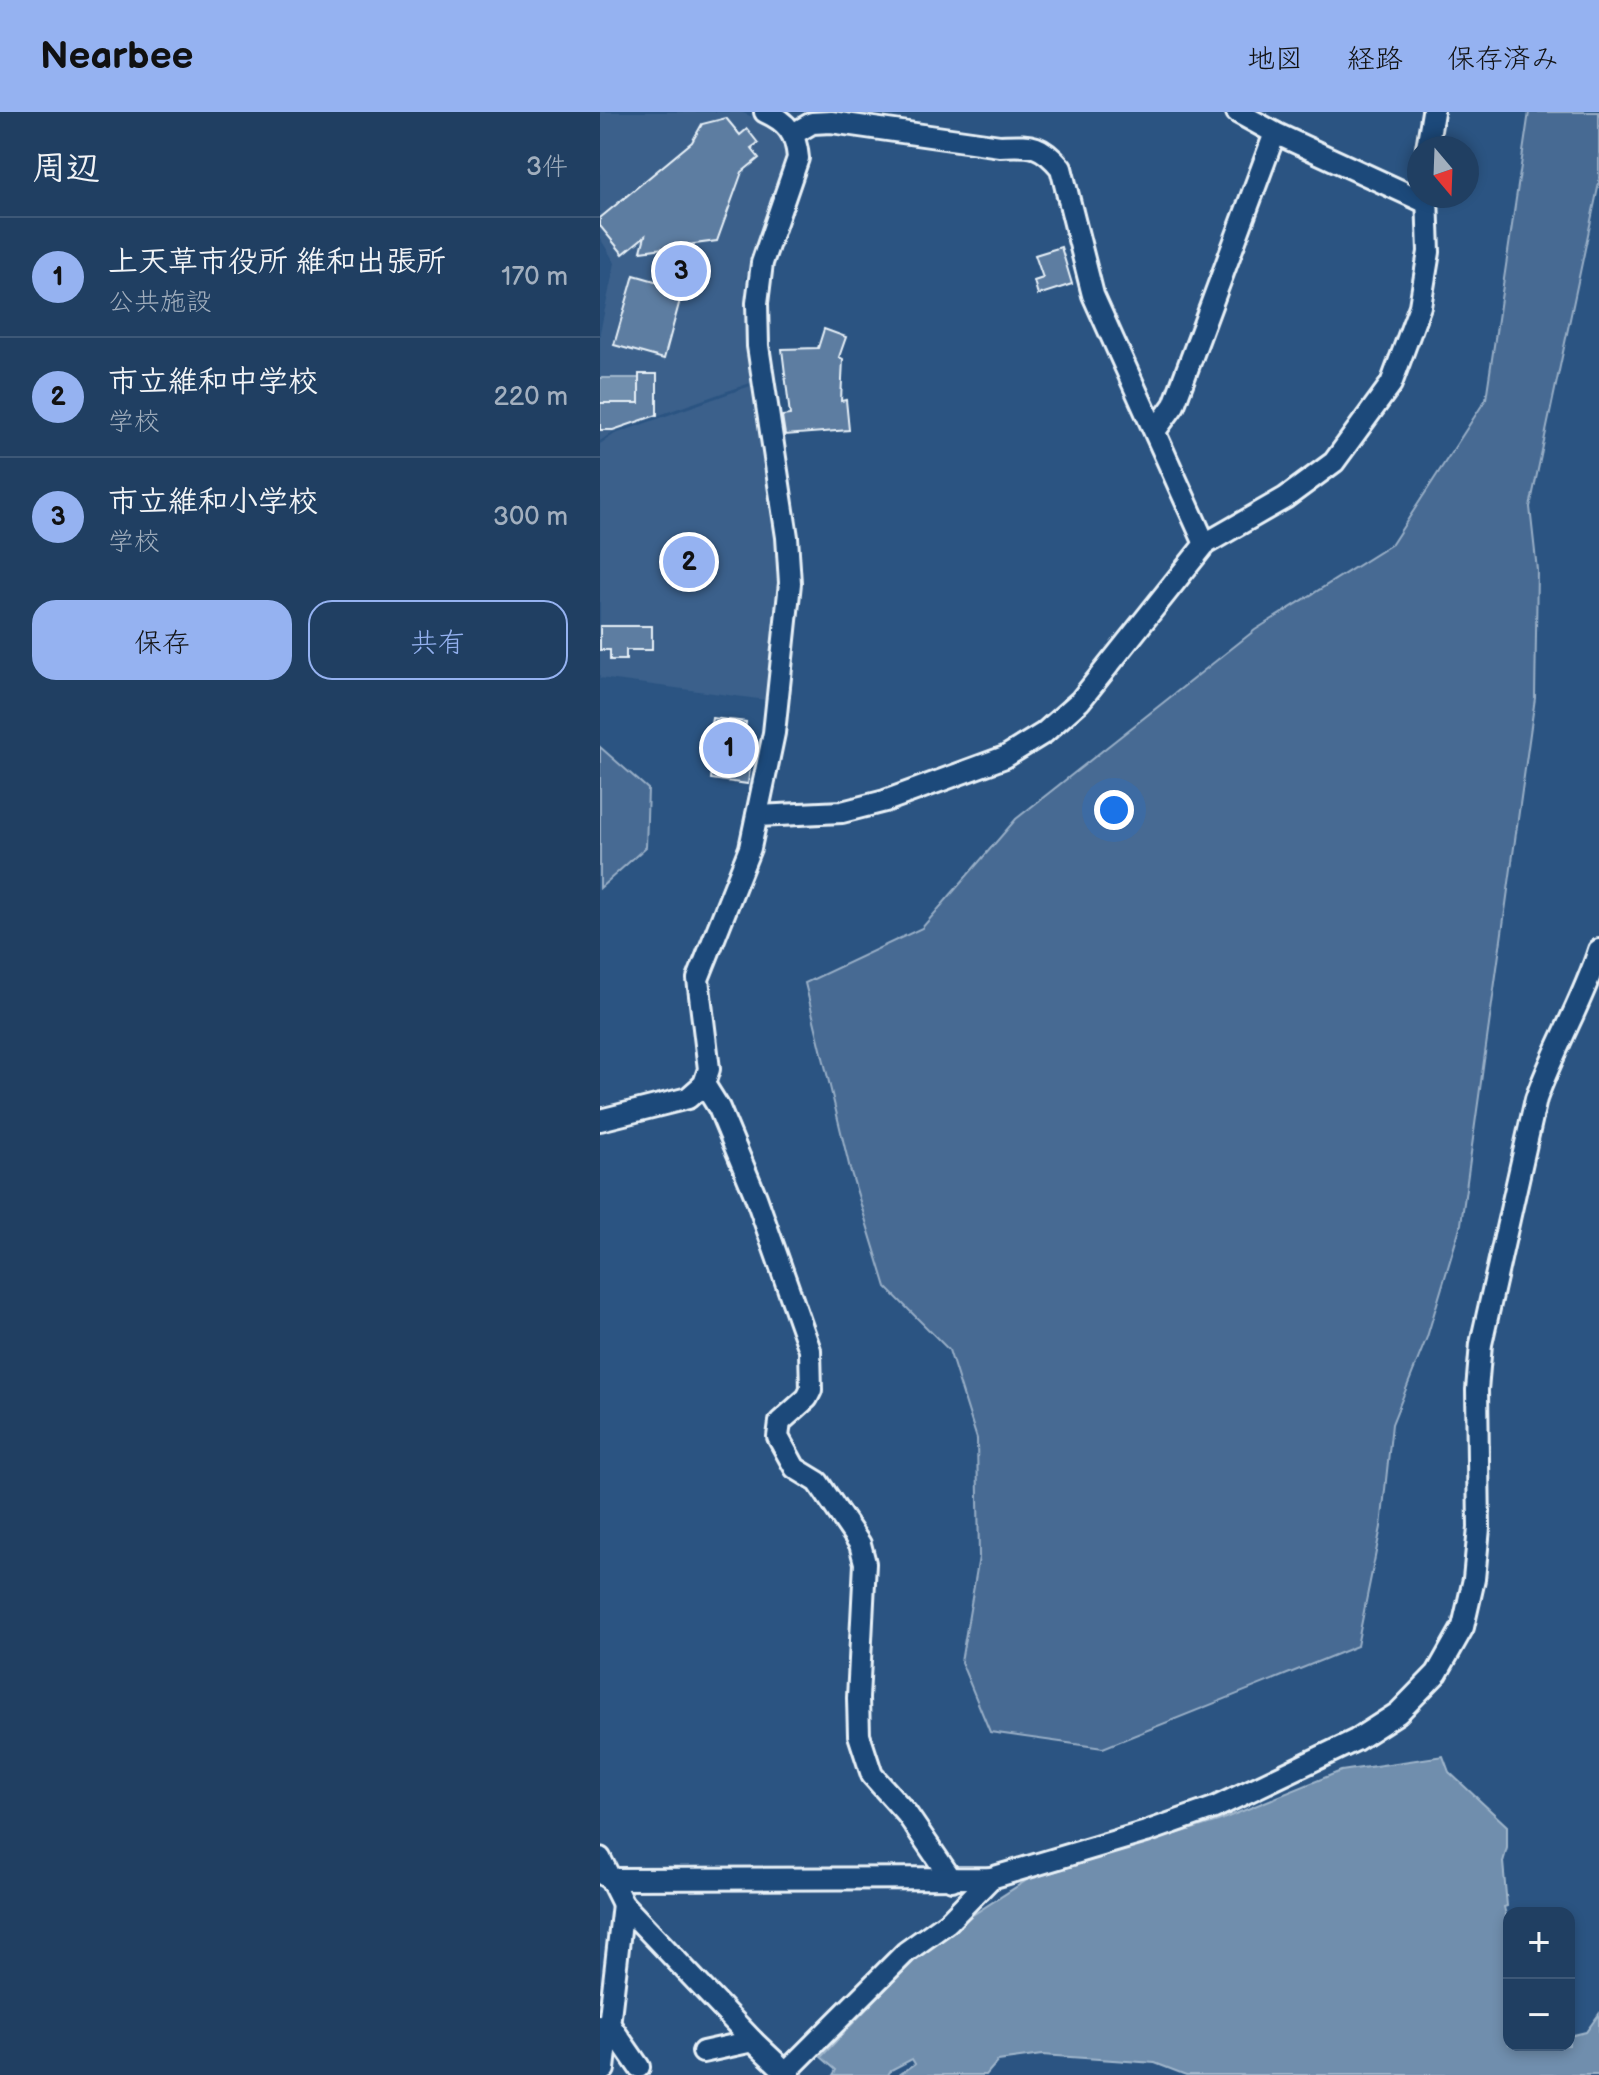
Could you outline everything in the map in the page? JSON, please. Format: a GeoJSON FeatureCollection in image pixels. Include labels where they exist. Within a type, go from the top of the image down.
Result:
{"type":"FeatureCollection","features":[{"type":"Feature","properties":{"kind":"street"},"geometry":{"type":"LineString","coordinates":[[600,1120],[688,1098],[704,1084],[709,1069],[698,979],[750,848],[774,733],[790,583],[787,537],[758,346],[757,303],[762,263],[798,158],[793,134],[787,125],[765,112]]}},
{"type":"Feature","properties":{"kind":"street"},"geometry":{"type":"LineString","coordinates":[[1237,112],[1275,133],[1407,191]]}},
{"type":"Feature","properties":{"kind":"street"},"geometry":{"type":"LineString","coordinates":[[1429,136],[1433,112]]}},
{"type":"Feature","properties":{"kind":"street"},"geometry":{"type":"LineString","coordinates":[[793,134],[812,123],[831,122],[1000,146],[1029,145],[1048,153],[1061,168],[1093,295],[1205,544]]}},
{"type":"Feature","properties":{"kind":"street"},"geometry":{"type":"LineString","coordinates":[[1155,431],[1174,405],[1275,133]]}},
{"type":"Feature","properties":{"kind":"street"},"geometry":{"type":"LineString","coordinates":[[757,816],[842,812],[885,801],[1005,757],[1044,733],[1080,701],[1205,544],[1285,498],[1334,462],[1391,384],[1420,306],[1429,252],[1427,208]]}},
{"type":"Feature","properties":{"kind":"street"},"geometry":{"type":"LineString","coordinates":[[606,1876],[991,1878],[1146,1832],[1214,1808],[1356,1740],[1398,1713],[1437,1673],[1463,1627],[1474,1579],[1479,1528],[1477,1390],[1481,1344],[1525,1138],[1547,1068],[1589,980],[1599,950]]}},
{"type":"Feature","properties":{"kind":"street"},"geometry":{"type":"LineString","coordinates":[[704,1084],[719,1108],[756,1197],[810,1350],[811,1390],[807,1398],[780,1422],[778,1437],[795,1468],[818,1482],[860,1544],[865,1563],[858,1698],[859,1735],[863,1748],[872,1775],[907,1814],[952,1880]]}},
{"type":"Feature","properties":{"kind":"street"},"geometry":{"type":"LineString","coordinates":[[600,1858],[606,1876],[623,1904],[786,2074],[906,1952],[948,1922],[991,1878]]}},
{"type":"Feature","properties":{"kind":"street"},"geometry":{"type":"LineString","coordinates":[[600,2071],[604,2069],[605,2024],[623,1904]]}},
{"type":"Feature","properties":{"kind":"street"},"geometry":{"type":"LineString","coordinates":[[605,2024],[639,2067]]}},
{"type":"Feature","properties":{"kind":"street"},"geometry":{"type":"LineString","coordinates":[[703,2052],[753,2041]]}},
{"type":"Feature","properties":{"kind":"shaded area"},"geometry":{"type":"Polygon","coordinates":[[[600,112],[741,112],[768,124],[779,135],[788,150],[788,167],[745,279],[753,382],[614,431],[600,441],[600,332],[615,263],[600,238],[600,112]]]}},
{"type":"Feature","properties":{"kind":"shaded area"},"geometry":{"type":"Polygon","coordinates":[[[1529,112],[1599,112],[1599,183],[1530,507],[1537,570],[1535,698],[1461,1224],[1427,1337],[1392,1424],[1381,1527],[1357,1646],[1103,1748],[990,1732],[961,1662],[979,1557],[977,1439],[949,1350],[886,1287],[850,1169],[805,983],[922,928],[1016,819],[1255,630],[1392,544],[1486,399],[1529,112]]]}},
{"type":"Feature","properties":{"kind":"shaded area"},"geometry":{"type":"Polygon","coordinates":[[[600,378],[639,378],[639,403],[600,403],[600,378]]]}},
{"type":"Feature","properties":{"kind":"shaded area"},"geometry":{"type":"Polygon","coordinates":[[[753,385],[777,536],[778,588],[766,700],[600,678],[600,444],[615,434],[753,385]]]}},
{"type":"Feature","properties":{"kind":"shaded area"},"geometry":{"type":"Polygon","coordinates":[[[600,747],[648,789],[646,847],[600,888],[600,747]]]}},
{"type":"Feature","properties":{"kind":"shaded area"},"geometry":{"type":"Polygon","coordinates":[[[1443,1756],[1449,1772],[1507,1826],[1507,1848],[1503,1862],[1507,1906],[1503,1907],[1503,2051],[1575,2051],[1575,2035],[1586,2032],[1599,2014],[1599,2075],[1186,2075],[1155,2063],[1042,2055],[998,2061],[986,2075],[899,2075],[915,2064],[912,2059],[891,2070],[888,2075],[833,2075],[836,2070],[821,2057],[915,1958],[954,1927],[1027,1880],[1218,1821],[1341,1771],[1443,1756]]]}},
{"type":"Feature","properties":{"kind":"building"},"geometry":{"type":"Polygon","coordinates":[[[726,118],[740,135],[747,129],[758,143],[751,148],[759,158],[742,172],[717,241],[641,251],[645,236],[623,254],[600,226],[600,218],[692,142],[702,124],[726,118]]]}},
{"type":"Feature","properties":{"kind":"building"},"geometry":{"type":"Polygon","coordinates":[[[1061,247],[1072,284],[1038,295],[1034,281],[1043,278],[1035,255],[1061,247]]]}},
{"type":"Feature","properties":{"kind":"building"},"geometry":{"type":"Polygon","coordinates":[[[634,275],[683,289],[664,359],[614,345],[634,275]]]}},
{"type":"Feature","properties":{"kind":"building"},"geometry":{"type":"Polygon","coordinates":[[[824,329],[846,337],[839,357],[843,359],[841,401],[846,400],[849,430],[785,435],[782,416],[790,415],[782,349],[818,348],[824,329]]]}},
{"type":"Feature","properties":{"kind":"building"},"geometry":{"type":"Polygon","coordinates":[[[639,374],[657,374],[657,415],[613,430],[600,430],[600,403],[639,403],[639,374]]]}},
{"type":"Feature","properties":{"kind":"building"},"geometry":{"type":"Polygon","coordinates":[[[600,626],[652,626],[652,650],[626,650],[626,660],[610,660],[610,650],[600,650],[600,626]]]}},
{"type":"Feature","properties":{"kind":"building"},"geometry":{"type":"Polygon","coordinates":[[[712,718],[746,722],[742,758],[751,760],[748,784],[711,779],[716,737],[709,736],[712,718]]]}},
{"type":"Feature","properties":{"kind":"place","name":"市立維和小学校"},"geometry":{"type":"Point","coordinates":[681,271]}},
{"type":"Feature","properties":{"kind":"place","name":"市立維和中学校"},"geometry":{"type":"Point","coordinates":[689,562]}},
{"type":"Feature","properties":{"kind":"place","name":"上天草市役所 維和出張所"},"geometry":{"type":"Point","coordinates":[729,748]}}]}
